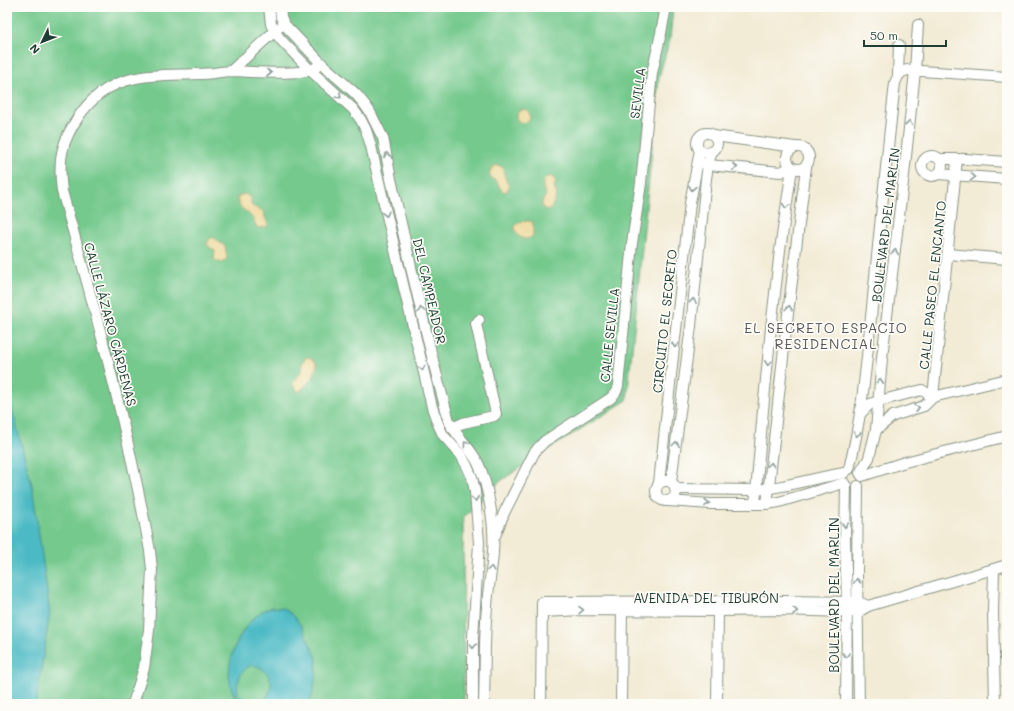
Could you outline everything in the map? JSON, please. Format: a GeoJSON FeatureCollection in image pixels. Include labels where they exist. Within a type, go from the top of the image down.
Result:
{"type":"FeatureCollection","features":[{"type":"Feature","properties":{"kind":"street","name":"DEL CAMPEADOR"},"geometry":{"type":"LineString","coordinates":[[269,7],[271,24],[274,31],[310,70],[353,109],[366,130],[428,389],[438,424],[443,435],[461,455],[472,477],[475,492],[479,543],[475,607],[473,704]]}},
{"type":"Feature","properties":{"kind":"street"},"geometry":{"type":"LineString","coordinates":[[230,71],[274,31],[284,24],[281,17],[280,7]]}},
{"type":"Feature","properties":{"kind":"street","name":"SEVILLA"},"geometry":{"type":"LineString","coordinates":[[641,183],[652,73],[666,7]]}},
{"type":"Feature","properties":{"kind":"street","name":"DEL CAMPEADOR"},"geometry":{"type":"LineString","coordinates":[[284,24],[321,63],[356,94],[370,112],[383,138],[391,179],[442,398],[452,428],[468,447],[478,463],[485,482],[491,511],[493,552],[486,607],[484,704]]}},
{"type":"Feature","properties":{"kind":"street","name":"BOULEVARD DEL MARLIN"},"geometry":{"type":"LineString","coordinates":[[861,474],[868,458],[876,430],[882,358],[915,71],[918,25]]}},
{"type":"Feature","properties":{"kind":"street","name":"BOULEVARD DEL MARLIN"},"geometry":{"type":"LineString","coordinates":[[846,704],[845,478],[855,442],[865,379],[886,163],[895,83],[898,76],[899,45]]}},
{"type":"Feature","properties":{"kind":"street","name":"CALLE LÁZARO CÁRDENAS"},"geometry":{"type":"LineString","coordinates":[[133,704],[144,668],[150,630],[152,569],[150,551],[128,443],[104,341],[62,190],[60,175],[61,155],[65,139],[73,125],[95,98],[123,81],[153,75],[201,74],[230,71],[291,72],[310,70],[321,63]]}},
{"type":"Feature","properties":{"kind":"street"},"geometry":{"type":"LineString","coordinates":[[898,76],[907,70],[1007,77]]}},
{"type":"Feature","properties":{"kind":"street"},"geometry":{"type":"LineString","coordinates":[[714,136],[717,144],[715,148],[708,153],[700,150],[697,146],[697,141],[702,134],[706,133],[714,136],[805,148],[810,157],[806,167],[767,504]]}},
{"type":"Feature","properties":{"kind":"street"},"geometry":{"type":"LineString","coordinates":[[795,147],[788,153],[788,163],[791,167],[797,170],[806,167]]}},
{"type":"Feature","properties":{"kind":"street","name":"CIRCUITO EL SECRETO"},"geometry":{"type":"LineString","coordinates":[[659,483],[690,202],[700,150]]}},
{"type":"Feature","properties":{"kind":"street","name":"CIRCUITO EL SECRETO"},"geometry":{"type":"LineString","coordinates":[[673,485],[703,207],[708,165],[712,151]]}},
{"type":"Feature","properties":{"kind":"street"},"geometry":{"type":"LineString","coordinates":[[938,174],[942,167],[940,159],[933,155],[925,157],[921,164],[923,172],[926,175],[934,176],[938,174],[1007,179]]}},
{"type":"Feature","properties":{"kind":"street"},"geometry":{"type":"LineString","coordinates":[[940,159],[1007,162]]}},
{"type":"Feature","properties":{"kind":"street","name":"CALLE PASEO EL ENCANTO"},"geometry":{"type":"LineString","coordinates":[[933,397],[957,159]]}},
{"type":"Feature","properties":{"kind":"street"},"geometry":{"type":"LineString","coordinates":[[697,161],[708,165],[781,172],[791,167]]}},
{"type":"Feature","properties":{"kind":"street"},"geometry":{"type":"LineString","coordinates":[[886,163],[905,166]]}},
{"type":"Feature","properties":{"kind":"street"},"geometry":{"type":"LineString","coordinates":[[755,504],[771,328],[791,167]]}},
{"type":"Feature","properties":{"kind":"street"},"geometry":{"type":"LineString","coordinates":[[379,182],[391,179]]}},
{"type":"Feature","properties":{"kind":"street","name":"CALLE SEVILLA"},"geometry":{"type":"LineString","coordinates":[[493,542],[504,512],[538,448],[544,441],[611,398],[616,392],[618,386],[632,243],[641,183]]}},
{"type":"Feature","properties":{"kind":"street"},"geometry":{"type":"LineString","coordinates":[[948,254],[1007,259]]}},
{"type":"Feature","properties":{"kind":"street"},"geometry":{"type":"LineString","coordinates":[[452,428],[494,416],[496,414],[476,324],[479,320]]}},
{"type":"Feature","properties":{"kind":"street"},"geometry":{"type":"LineString","coordinates":[[677,325],[691,326]]}},
{"type":"Feature","properties":{"kind":"street"},"geometry":{"type":"LineString","coordinates":[[771,328],[786,330]]}},
{"type":"Feature","properties":{"kind":"street"},"geometry":{"type":"LineString","coordinates":[[415,335],[426,333]]}},
{"type":"Feature","properties":{"kind":"street"},"geometry":{"type":"LineString","coordinates":[[876,430],[893,416],[924,406],[933,397],[1007,379]]}},
{"type":"Feature","properties":{"kind":"street"},"geometry":{"type":"LineString","coordinates":[[860,414],[870,404],[879,400],[922,390],[933,397]]}},
{"type":"Feature","properties":{"kind":"street"},"geometry":{"type":"LineString","coordinates":[[861,474],[1007,436]]}},
{"type":"Feature","properties":{"kind":"street"},"geometry":{"type":"LineString","coordinates":[[845,478],[827,476],[768,489],[756,490],[673,485],[667,481],[663,481],[659,483],[655,490],[658,498],[664,502],[767,504],[778,502],[845,478],[853,468],[861,474],[862,480],[858,486],[850,488],[845,478]]}},
{"type":"Feature","properties":{"kind":"street"},"geometry":{"type":"LineString","coordinates":[[668,501],[675,496],[676,492],[673,485]]}},
{"type":"Feature","properties":{"kind":"street","name":"BOULEVARD DEL MARLIN"},"geometry":{"type":"LineString","coordinates":[[858,486],[857,539],[859,704]]}},
{"type":"Feature","properties":{"kind":"street"},"geometry":{"type":"LineString","coordinates":[[477,517],[491,511],[504,512]]}},
{"type":"Feature","properties":{"kind":"street"},"geometry":{"type":"LineString","coordinates":[[845,540],[857,539]]}},
{"type":"Feature","properties":{"kind":"street"},"geometry":{"type":"LineString","coordinates":[[479,543],[489,544],[493,542]]}},
{"type":"Feature","properties":{"kind":"street"},"geometry":{"type":"LineString","coordinates":[[858,607],[868,606],[1007,565]]}},
{"type":"Feature","properties":{"kind":"street"},"geometry":{"type":"LineString","coordinates":[[994,569],[993,610],[995,704]]}},
{"type":"Feature","properties":{"kind":"street","name":"AVENIDA DEL TIBURÓN"},"geometry":{"type":"LineString","coordinates":[[541,704],[542,607],[779,606],[846,602],[858,607]]}},
{"type":"Feature","properties":{"kind":"street"},"geometry":{"type":"LineString","coordinates":[[621,704],[622,606]]}},
{"type":"Feature","properties":{"kind":"street"},"geometry":{"type":"LineString","coordinates":[[717,704],[718,606]]}},
{"type":"Feature","properties":{"kind":"street","name":"AVENIDA DEL TIBURÓN"},"geometry":{"type":"LineString","coordinates":[[779,606],[846,612],[858,607]]}},
{"type":"Feature","properties":{"kind":"green space"},"geometry":{"type":"Polygon","coordinates":[[[7,7],[673,7],[670,38],[659,77],[627,400],[502,480],[463,518],[464,704],[7,704],[7,7]]]}},
{"type":"Feature","properties":{"kind":"sand"},"geometry":{"type":"Polygon","coordinates":[[[520,109],[526,109],[530,113],[530,119],[526,123],[520,123],[516,119],[516,113],[520,109]]]}},
{"type":"Feature","properties":{"kind":"sand"},"geometry":{"type":"Polygon","coordinates":[[[497,165],[503,168],[509,187],[507,191],[504,192],[500,189],[498,183],[490,176],[491,170],[497,165]]]}},
{"type":"Feature","properties":{"kind":"sand"},"geometry":{"type":"Polygon","coordinates":[[[551,176],[556,181],[554,188],[557,194],[551,209],[546,210],[542,205],[542,201],[546,195],[543,184],[547,177],[551,176]]]}},
{"type":"Feature","properties":{"kind":"sand"},"geometry":{"type":"Polygon","coordinates":[[[245,194],[251,198],[251,205],[264,212],[268,224],[267,227],[257,228],[251,216],[239,205],[237,197],[245,194]]]}},
{"type":"Feature","properties":{"kind":"sand"},"geometry":{"type":"Polygon","coordinates":[[[520,222],[533,222],[533,236],[524,239],[518,235],[515,226],[520,222]]]}},
{"type":"Feature","properties":{"kind":"sand"},"geometry":{"type":"Polygon","coordinates":[[[212,237],[225,246],[227,258],[223,263],[214,259],[215,251],[207,245],[208,241],[212,237]]]}},
{"type":"Feature","properties":{"kind":"sand"},"geometry":{"type":"Polygon","coordinates":[[[309,357],[314,360],[317,365],[313,378],[299,392],[293,383],[302,368],[305,358],[309,357]]]}},
{"type":"Feature","properties":{"kind":"water"},"geometry":{"type":"Polygon","coordinates":[[[7,389],[32,485],[50,613],[35,704],[7,704],[7,389]]]}},
{"type":"Feature","properties":{"kind":"water"},"geometry":{"type":"Polygon","coordinates":[[[272,607],[284,608],[295,617],[317,658],[316,676],[309,704],[238,704],[234,697],[239,695],[247,700],[256,702],[261,701],[268,696],[271,681],[264,670],[258,666],[250,666],[241,674],[237,686],[238,693],[234,695],[230,685],[229,673],[233,651],[244,630],[258,614],[272,607]]]}},
{"type":"Feature","properties":{"kind":"district","name":"EL SECRETO ESPACIO RESIDENCIAL"},"geometry":{"type":"Point","coordinates":[826,336]}}]}
